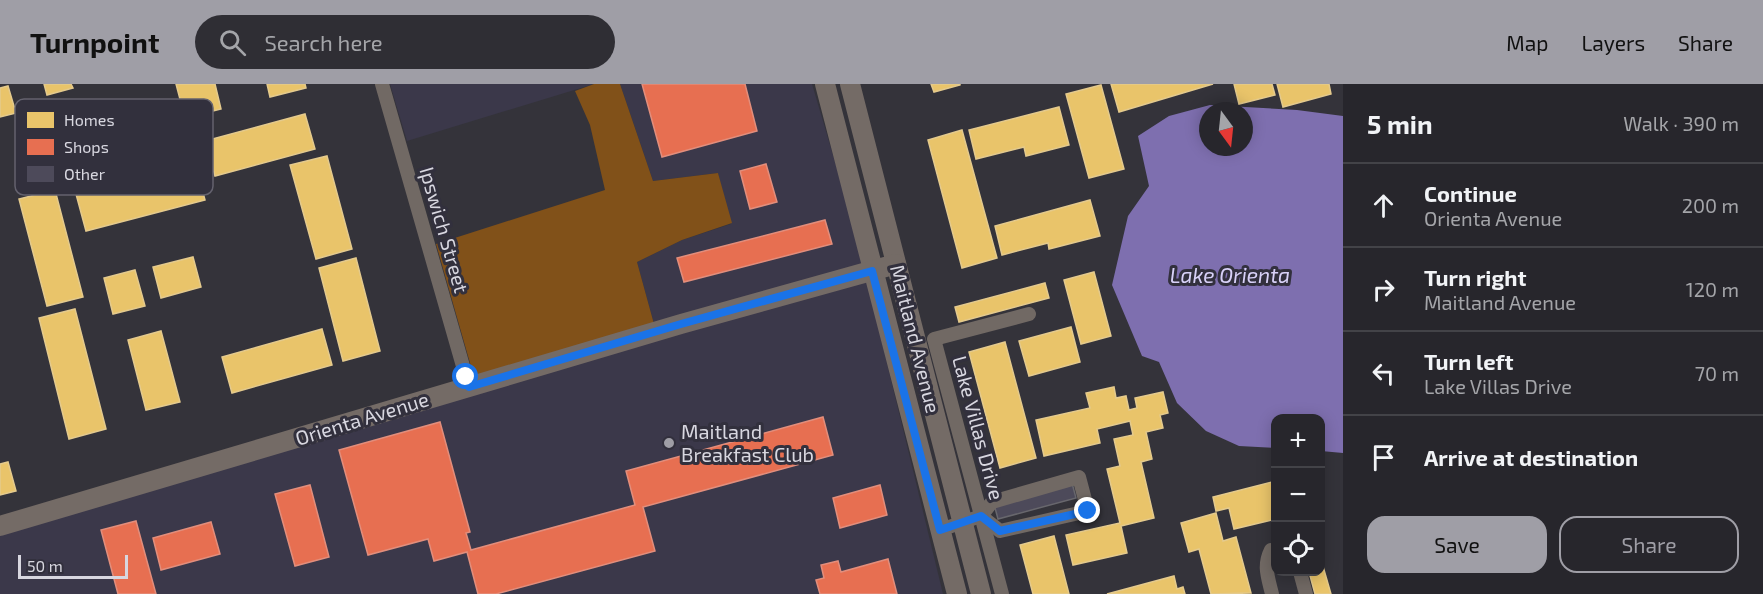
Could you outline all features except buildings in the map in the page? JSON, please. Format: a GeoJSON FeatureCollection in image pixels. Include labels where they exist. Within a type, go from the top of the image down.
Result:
{"type":"FeatureCollection","features":[{"type":"Feature","properties":{"kind":"main road","name":"Maitland Avenue"},"geometry":{"type":"LineString","coordinates":[[825,84],[957,594]]}},
{"type":"Feature","properties":{"kind":"main road","name":"Maitland Avenue"},"geometry":{"type":"LineString","coordinates":[[850,84],[896,264],[971,520],[981,594]]}},
{"type":"Feature","properties":{"kind":"main road","name":"Orienta Avenue"},"geometry":{"type":"LineString","coordinates":[[0,526],[738,308],[896,264]]}},
{"type":"Feature","properties":{"kind":"street","name":"Ipswich Street"},"geometry":{"type":"LineString","coordinates":[[382,84],[469,387]]}},
{"type":"Feature","properties":{"kind":"street","name":"Lake Villas Drive"},"geometry":{"type":"LineString","coordinates":[[1002,594],[971,520],[934,339],[1029,314]]}},
{"type":"Feature","properties":{"kind":"street","name":"Lake Villas Drive"},"geometry":{"type":"LineString","coordinates":[[940,530],[971,520],[993,502],[1079,477],[1088,511],[1000,531],[971,520]]}},
{"type":"Feature","properties":{"kind":"street"},"geometry":{"type":"LineString","coordinates":[[1271,550],[1266,560],[1266,569],[1272,594]]}},
{"type":"Feature","properties":{"kind":"street"},"geometry":{"type":"LineString","coordinates":[[1301,576],[1306,594]]}},
{"type":"Feature","properties":{"kind":"shaded area"},"geometry":{"type":"Polygon","coordinates":[[[390,84],[594,84],[407,141],[390,84]]]}},
{"type":"Feature","properties":{"kind":"shaded area"},"geometry":{"type":"Polygon","coordinates":[[[594,84],[620,84],[653,181],[718,173],[732,223],[682,240],[637,262],[654,324],[474,377],[436,244],[605,190],[590,125],[575,91],[594,84]]]}},
{"type":"Feature","properties":{"kind":"shaded area"},"geometry":{"type":"Polygon","coordinates":[[[620,84],[812,84],[863,265],[654,324],[637,262],[682,240],[731,224],[718,173],[653,181],[620,84]]]}},
{"type":"Feature","properties":{"kind":"shaded area"},"geometry":{"type":"Polygon","coordinates":[[[867,281],[943,594],[0,594],[0,535],[683,333],[867,281]]]}},
{"type":"Feature","properties":{"kind":"water","name":"Lake Orienta"},"geometry":{"type":"Polygon","coordinates":[[[1253,107],[1343,116],[1343,453],[1325,451],[1325,414],[1271,414],[1271,448],[1239,446],[1206,431],[1177,403],[1159,362],[1142,356],[1112,285],[1128,216],[1149,186],[1138,136],[1169,116],[1199,108],[1199,156],[1253,156],[1253,107]]]}},
{"type":"Feature","properties":{"kind":"place","name":"Maitland Breakfast Club"},"geometry":{"type":"Point","coordinates":[669,443]}},
{"type":"Feature","properties":{"kind":"route"},"geometry":{"type":"LineString","coordinates":[[466,377],[469,387],[681,324],[872,271],[940,530],[981,516],[1000,531],[1088,511]]}}]}
